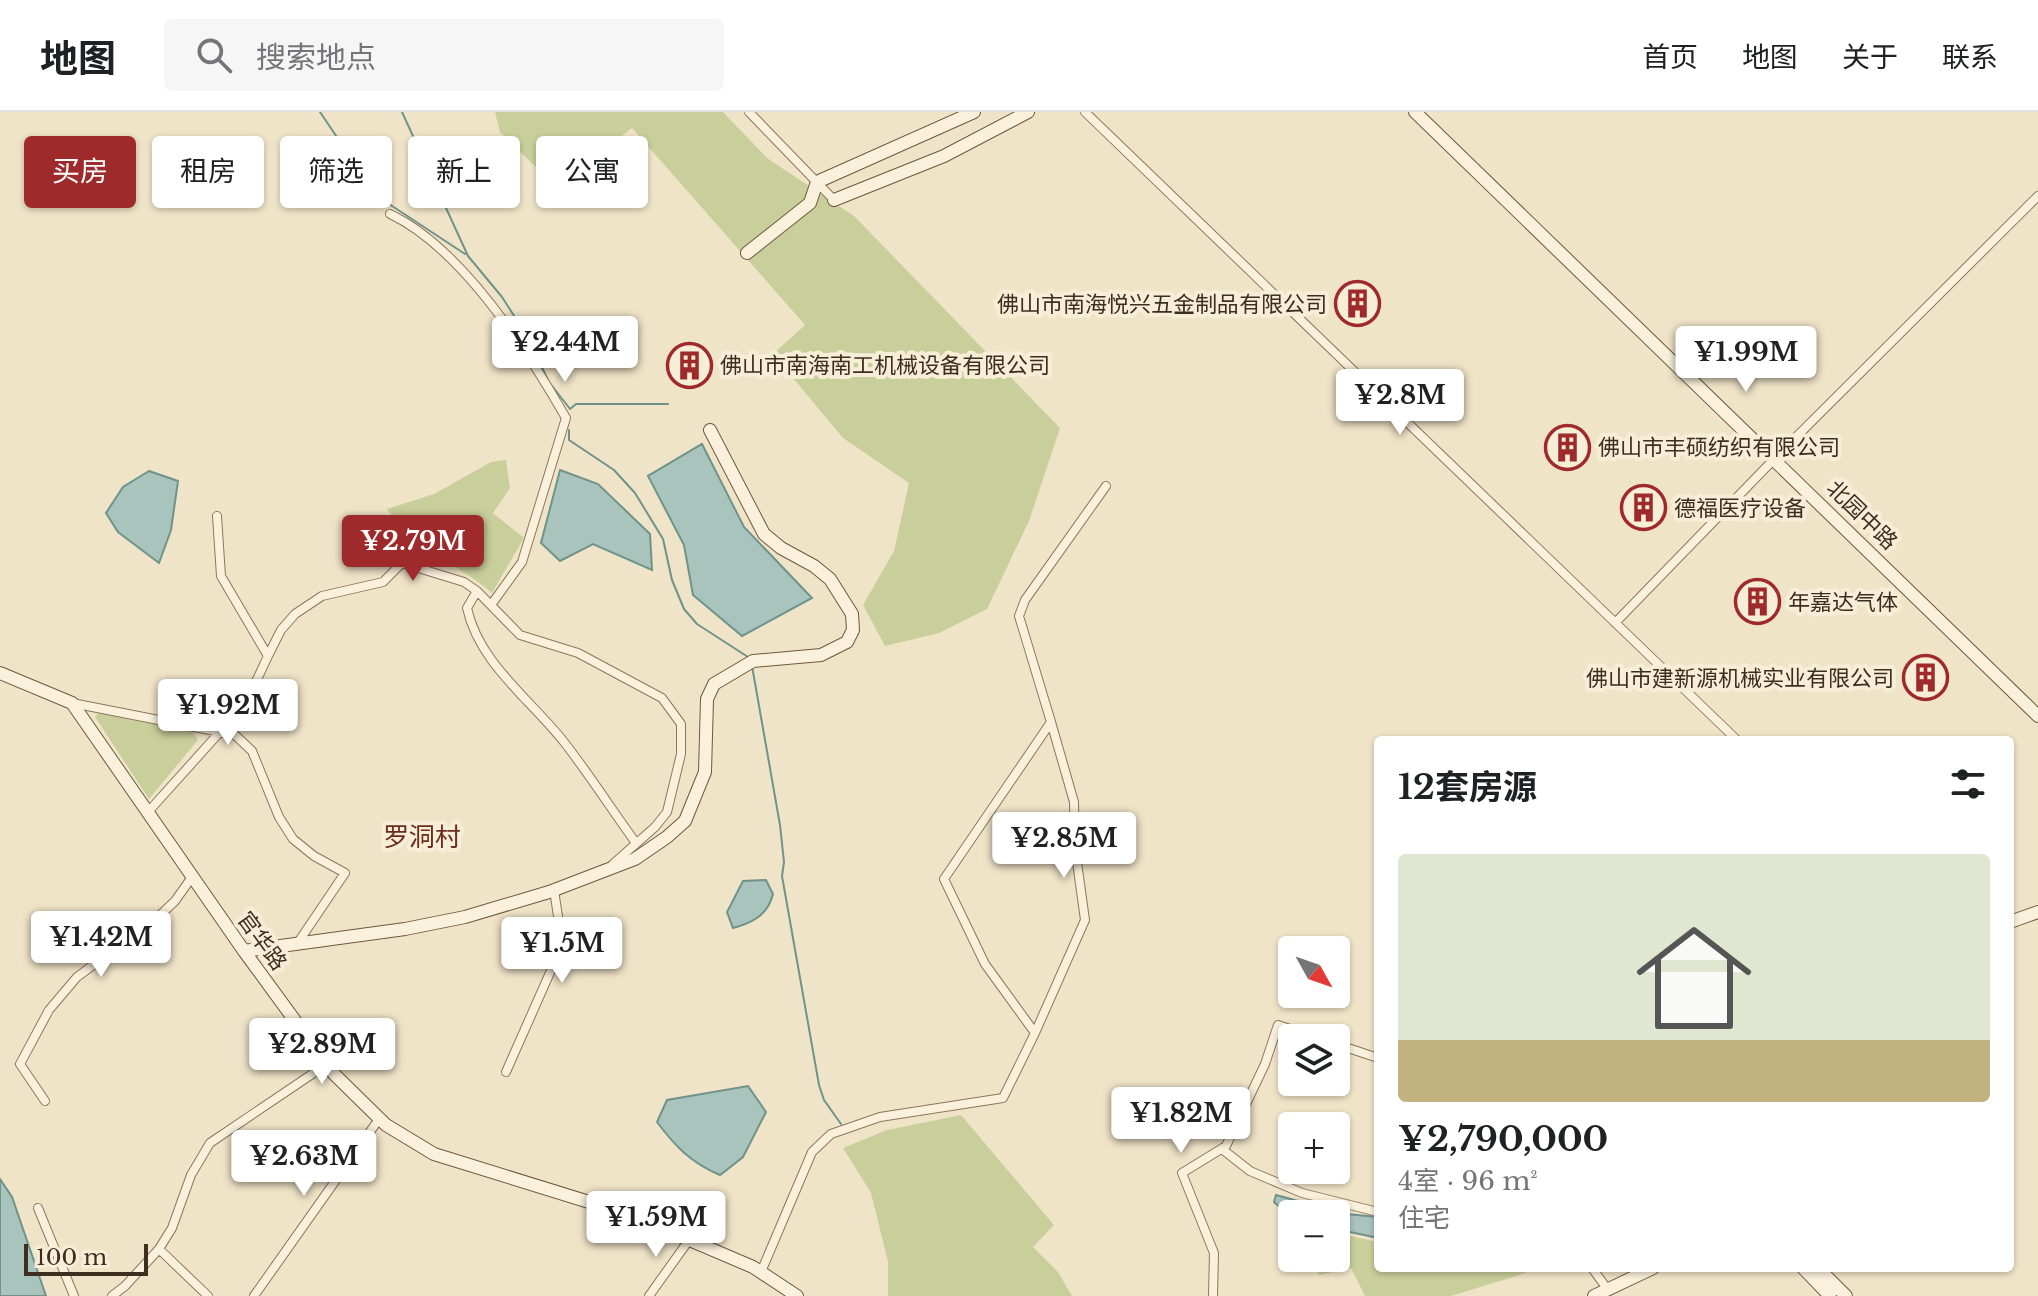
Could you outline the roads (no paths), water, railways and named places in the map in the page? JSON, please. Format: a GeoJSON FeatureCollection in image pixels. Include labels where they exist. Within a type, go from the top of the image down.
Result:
{"type":"FeatureCollection","features":[{"type":"Feature","properties":{"kind":"street"},"geometry":{"type":"LineString","coordinates":[[749,112],[834,200],[944,156],[1028,112]]}},
{"type":"Feature","properties":{"kind":"street"},"geometry":{"type":"LineString","coordinates":[[747,253],[810,203],[817,182],[974,112]]}},
{"type":"Feature","properties":{"kind":"street"},"geometry":{"type":"LineString","coordinates":[[1085,112],[1733,736]]}},
{"type":"Feature","properties":{"kind":"street","name":"北园中路"},"geometry":{"type":"LineString","coordinates":[[1415,112],[2038,704]]}},
{"type":"Feature","properties":{"kind":"street","name":"北园中路"},"geometry":{"type":"LineString","coordinates":[[1427,112],[1778,455],[2038,716]]}},
{"type":"Feature","properties":{"kind":"street"},"geometry":{"type":"LineString","coordinates":[[1615,623],[1778,455],[2038,196]]}},
{"type":"Feature","properties":{"kind":"street"},"geometry":{"type":"LineString","coordinates":[[390,214],[435,241],[493,305],[566,418],[522,562],[491,605]]}},
{"type":"Feature","properties":{"kind":"street"},"geometry":{"type":"LineString","coordinates":[[244,951],[405,929],[465,917],[554,890],[635,859],[685,821],[705,772],[707,699],[714,684],[751,662],[821,655],[847,642],[853,630],[852,614],[830,579],[764,534],[710,430]]}},
{"type":"Feature","properties":{"kind":"street"},"geometry":{"type":"LineString","coordinates":[[761,1272],[812,1152],[831,1134],[880,1117],[1003,1098],[1085,920],[1075,848],[1074,802],[1019,616],[1025,600],[1106,486]]}},
{"type":"Feature","properties":{"kind":"street"},"geometry":{"type":"LineString","coordinates":[[217,516],[221,576],[268,656]]}},
{"type":"Feature","properties":{"kind":"street"},"geometry":{"type":"LineString","coordinates":[[148,812],[246,703],[281,630],[295,614],[322,596],[383,582],[402,563],[464,582],[520,635],[578,653],[662,698],[681,724],[681,754],[667,812],[605,870]]}},
{"type":"Feature","properties":{"kind":"street"},"geometry":{"type":"LineString","coordinates":[[477,591],[467,608],[471,627],[490,659],[537,708],[636,843]]}},
{"type":"Feature","properties":{"kind":"street"},"geometry":{"type":"LineString","coordinates":[[0,673],[72,703],[235,735],[252,751],[279,817],[293,839],[314,856],[345,873],[297,944]]}},
{"type":"Feature","properties":{"kind":"street","name":"官华路"},"geometry":{"type":"LineString","coordinates":[[72,703],[244,951],[327,1064],[379,1119],[434,1154],[631,1215],[761,1272],[797,1296]]}},
{"type":"Feature","properties":{"kind":"street"},"geometry":{"type":"LineString","coordinates":[[1035,1033],[985,964],[944,879],[1051,722]]}},
{"type":"Feature","properties":{"kind":"street"},"geometry":{"type":"LineString","coordinates":[[45,1101],[20,1064],[49,1010],[77,977],[158,917],[175,901],[192,877]]}},
{"type":"Feature","properties":{"kind":"street"},"geometry":{"type":"LineString","coordinates":[[506,1072],[556,959],[561,936],[554,890]]}},
{"type":"Feature","properties":{"kind":"street"},"geometry":{"type":"LineString","coordinates":[[2014,921],[2038,912]]}},
{"type":"Feature","properties":{"kind":"street"},"geometry":{"type":"LineString","coordinates":[[1213,1296],[1214,1253],[1182,1173],[1226,1146],[1265,1064],[1278,1025]]}},
{"type":"Feature","properties":{"kind":"street"},"geometry":{"type":"LineString","coordinates":[[1350,1049],[1374,1057]]}},
{"type":"Feature","properties":{"kind":"street"},"geometry":{"type":"LineString","coordinates":[[112,1296],[159,1249],[172,1228],[191,1175],[210,1143],[327,1064]]}},
{"type":"Feature","properties":{"kind":"street"},"geometry":{"type":"LineString","coordinates":[[254,1296],[379,1119]]}},
{"type":"Feature","properties":{"kind":"street"},"geometry":{"type":"LineString","coordinates":[[1222,1149],[1250,1171],[1302,1193],[1374,1211]]}},
{"type":"Feature","properties":{"kind":"street"},"geometry":{"type":"LineString","coordinates":[[38,1208],[74,1296]]}},
{"type":"Feature","properties":{"kind":"street"},"geometry":{"type":"LineString","coordinates":[[649,1296],[689,1240]]}},
{"type":"Feature","properties":{"kind":"street"},"geometry":{"type":"LineString","coordinates":[[159,1249],[208,1296]]}},
{"type":"Feature","properties":{"kind":"street"},"geometry":{"type":"LineString","coordinates":[[1595,1272],[1608,1290]]}},
{"type":"Feature","properties":{"kind":"street"},"geometry":{"type":"LineString","coordinates":[[1594,1296],[1645,1272]]}},
{"type":"Feature","properties":{"kind":"street"},"geometry":{"type":"LineString","coordinates":[[1807,1272],[1830,1296]]}},
{"type":"Feature","properties":{"kind":"street"},"geometry":{"type":"LineString","coordinates":[[1822,1272],[1846,1296]]}},
{"type":"Feature","properties":{"kind":"water"},"geometry":{"type":"Polygon","coordinates":[[[702,444],[744,527],[812,598],[742,636],[693,595],[684,545],[648,476],[702,444]]]}},
{"type":"Feature","properties":{"kind":"water"},"geometry":{"type":"Polygon","coordinates":[[[560,470],[598,484],[650,534],[652,570],[593,544],[560,561],[541,543],[560,470]]]}},
{"type":"Feature","properties":{"kind":"water"},"geometry":{"type":"Polygon","coordinates":[[[149,471],[178,481],[171,530],[159,563],[118,532],[106,513],[123,487],[149,471]]]}},
{"type":"Feature","properties":{"kind":"water"},"geometry":{"type":"Polygon","coordinates":[[[766,880],[773,894],[763,913],[747,924],[733,928],[727,912],[743,881],[766,880]]]}},
{"type":"Feature","properties":{"kind":"water"},"geometry":{"type":"Polygon","coordinates":[[[748,1086],[766,1112],[743,1157],[720,1175],[684,1153],[657,1122],[667,1100],[748,1086]]]}},
{"type":"Feature","properties":{"kind":"water"},"geometry":{"type":"Polygon","coordinates":[[[0,1179],[12,1197],[46,1296],[0,1296],[0,1179]]]}},
{"type":"Feature","properties":{"kind":"water"},"geometry":{"type":"Polygon","coordinates":[[[1276,1195],[1294,1200],[1278,1200],[1278,1206],[1274,1202],[1276,1195]]]}},
{"type":"Feature","properties":{"kind":"water"},"geometry":{"type":"Polygon","coordinates":[[[1350,1214],[1374,1217],[1374,1237],[1350,1232],[1350,1214]]]}},
{"type":"Feature","properties":{"kind":"waterway"},"geometry":{"type":"LineString","coordinates":[[320,112],[357,167],[386,202],[465,254]]}},
{"type":"Feature","properties":{"kind":"waterway"},"geometry":{"type":"LineString","coordinates":[[402,112],[468,256],[502,297],[527,336],[549,382],[570,409],[576,404],[668,404]]}},
{"type":"Feature","properties":{"kind":"waterway"},"geometry":{"type":"LineString","coordinates":[[569,430],[569,440],[614,470],[635,493],[663,539],[672,580],[684,609],[697,624],[748,657]]}},
{"type":"Feature","properties":{"kind":"waterway"},"geometry":{"type":"LineString","coordinates":[[752,666],[780,825],[784,862],[782,876],[819,1085],[824,1100],[841,1124]]}},
{"type":"Feature","properties":{"kind":"place","name":"佛山市南海悦兴五金制品有限公司"},"geometry":{"type":"Point","coordinates":[1358,304]}},
{"type":"Feature","properties":{"kind":"place","name":"佛山市南海南工机械设备有限公司"},"geometry":{"type":"Point","coordinates":[689,365]}},
{"type":"Feature","properties":{"kind":"place","name":"佛山市丰硕纺织有限公司"},"geometry":{"type":"Point","coordinates":[1567,447]}},
{"type":"Feature","properties":{"kind":"place","name":"德福医疗设备"},"geometry":{"type":"Point","coordinates":[1643,508]}},
{"type":"Feature","properties":{"kind":"place","name":"年嘉达气体"},"geometry":{"type":"Point","coordinates":[1757,602]}},
{"type":"Feature","properties":{"kind":"place","name":"佛山市建新源机械实业有限公司"},"geometry":{"type":"Point","coordinates":[1925,678]}},
{"type":"Feature","properties":{"kind":"district","name":"罗洞村"},"geometry":{"type":"Point","coordinates":[422,837]}}]}
